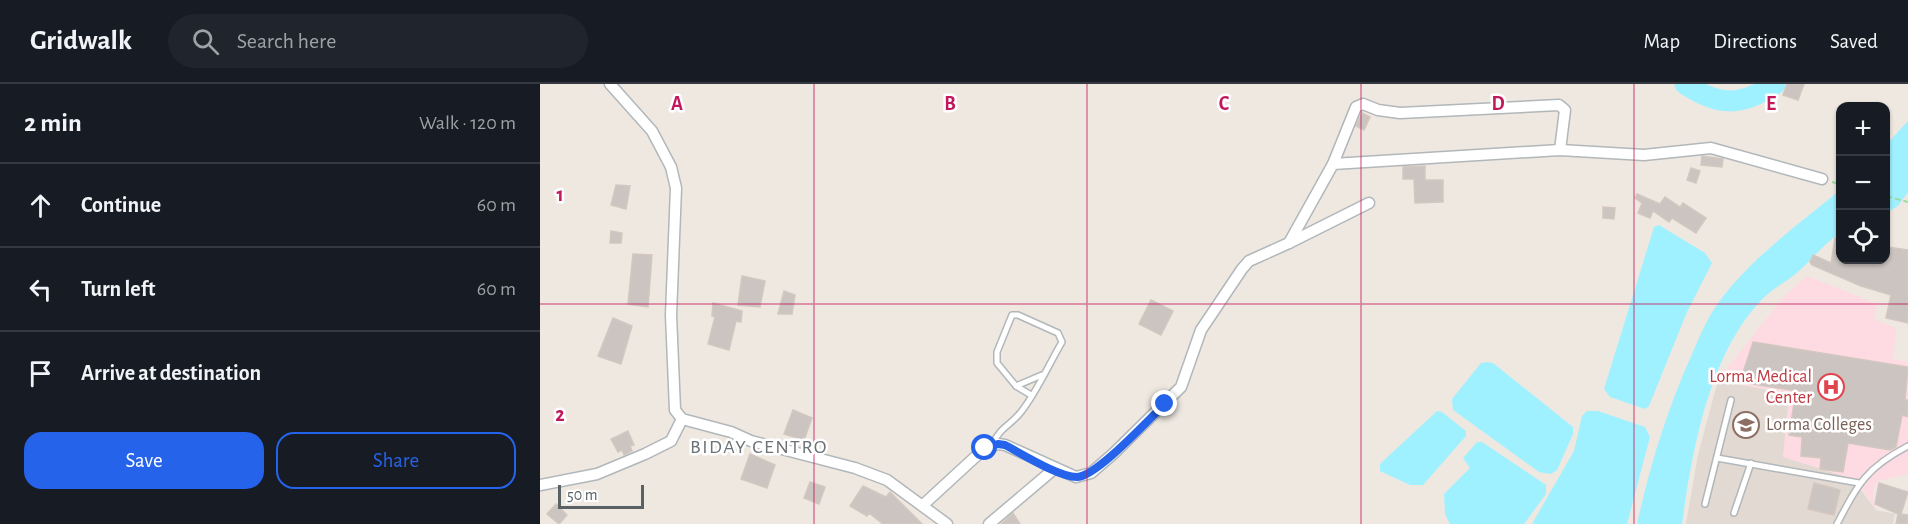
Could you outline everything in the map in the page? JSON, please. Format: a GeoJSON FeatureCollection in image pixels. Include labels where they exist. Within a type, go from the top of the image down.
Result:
{"type":"FeatureCollection","features":[{"type":"Feature","properties":{"kind":"street"},"geometry":{"type":"LineString","coordinates":[[610,84],[652,131],[671,167],[676,189],[671,315],[675,410],[682,419],[731,432],[752,441],[855,468],[887,480],[947,524]]}},
{"type":"Feature","properties":{"kind":"street"},"geometry":{"type":"LineString","coordinates":[[1289,243],[1333,164],[1356,107],[1363,104],[1378,110],[1400,113],[1559,105],[1565,110],[1560,150]]}},
{"type":"Feature","properties":{"kind":"street"},"geometry":{"type":"LineString","coordinates":[[1333,164],[1560,150],[1644,155],[1722,149],[1822,179]]}},
{"type":"Feature","properties":{"kind":"street"},"geometry":{"type":"LineString","coordinates":[[923,505],[959,470],[985,448],[992,445],[1005,445],[1076,477],[1090,473],[1181,387],[1202,330],[1245,264],[1369,203]]}},
{"type":"Feature","properties":{"kind":"street"},"geometry":{"type":"LineString","coordinates":[[540,485],[597,474],[645,454],[671,441],[682,419]]}},
{"type":"Feature","properties":{"kind":"street"},"geometry":{"type":"LineString","coordinates":[[989,524],[1054,469]]}},
{"type":"Feature","properties":{"kind":"lane"},"geometry":{"type":"LineString","coordinates":[[992,445],[999,431],[1021,412],[1043,375],[1062,338],[1018,315],[1012,315],[996,357],[997,363],[1016,386],[1031,395]]}},
{"type":"Feature","properties":{"kind":"lane"},"geometry":{"type":"LineString","coordinates":[[1016,386],[1043,375]]}},
{"type":"Feature","properties":{"kind":"lane"},"geometry":{"type":"LineString","coordinates":[[1705,504],[1731,400]]}},
{"type":"Feature","properties":{"kind":"lane"},"geometry":{"type":"LineString","coordinates":[[1837,524],[1859,483],[1876,466],[1908,446]]}},
{"type":"Feature","properties":{"kind":"lane"},"geometry":{"type":"LineString","coordinates":[[1717,458],[1859,483]]}},
{"type":"Feature","properties":{"kind":"lane"},"geometry":{"type":"LineString","coordinates":[[1734,513],[1751,463]]}},
{"type":"Feature","properties":{"kind":"path"},"geometry":{"type":"LineString","coordinates":[[1890,197],[1908,202]]}},
{"type":"Feature","properties":{"kind":"shaded area","name":"Lorma Medical Center"},"geometry":{"type":"Polygon","coordinates":[[[1807,276],[1877,304],[1874,319],[1896,328],[1893,359],[1908,362],[1908,474],[1878,481],[1874,488],[1873,502],[1876,510],[1856,480],[1783,457],[1789,394],[1718,380],[1784,296],[1807,276]]]}},
{"type":"Feature","properties":{"kind":"shaded area","name":"Lorma Colleges"},"geometry":{"type":"Polygon","coordinates":[[[1718,380],[1789,394],[1876,510],[1895,514],[1893,524],[1686,524],[1698,455],[1718,380]]]}},
{"type":"Feature","properties":{"kind":"water"},"geometry":{"type":"Polygon","coordinates":[[[1908,121],[1908,192],[1898,206],[1890,211],[1890,156],[1890,141],[1908,121]]]}},
{"type":"Feature","properties":{"kind":"water"},"geometry":{"type":"Polygon","coordinates":[[[1836,193],[1836,236],[1797,273],[1770,292],[1749,314],[1732,340],[1708,399],[1699,431],[1682,524],[1637,524],[1667,417],[1711,314],[1746,271],[1836,193]]]}},
{"type":"Feature","properties":{"kind":"water"},"geometry":{"type":"Polygon","coordinates":[[[1659,225],[1705,253],[1712,263],[1687,312],[1649,406],[1645,409],[1610,397],[1604,389],[1654,227],[1659,225]]]}},
{"type":"Feature","properties":{"kind":"water"},"geometry":{"type":"Polygon","coordinates":[[[1481,363],[1493,363],[1573,427],[1573,434],[1557,470],[1551,474],[1539,472],[1453,410],[1452,399],[1481,363]]]}},
{"type":"Feature","properties":{"kind":"water"},"geometry":{"type":"Polygon","coordinates":[[[1437,411],[1442,412],[1466,431],[1466,436],[1423,485],[1410,485],[1380,471],[1380,464],[1437,411]]]}},
{"type":"Feature","properties":{"kind":"water"},"geometry":{"type":"Polygon","coordinates":[[[1587,411],[1598,411],[1645,427],[1650,437],[1627,524],[1532,524],[1574,451],[1582,416],[1587,411]]]}},
{"type":"Feature","properties":{"kind":"water"},"geometry":{"type":"Polygon","coordinates":[[[1477,442],[1482,442],[1546,485],[1546,494],[1524,524],[1450,524],[1445,514],[1444,494],[1470,468],[1463,458],[1477,442]]]}},
{"type":"Feature","properties":{"kind":"building"},"geometry":{"type":"Polygon","coordinates":[[[1787,84],[1804,84],[1798,100],[1783,95],[1787,84]]]}},
{"type":"Feature","properties":{"kind":"building"},"geometry":{"type":"Polygon","coordinates":[[[1362,113],[1370,117],[1364,130],[1356,126],[1362,113]]]}},
{"type":"Feature","properties":{"kind":"building"},"geometry":{"type":"Polygon","coordinates":[[[1702,156],[1723,159],[1722,167],[1701,165],[1702,156]]]}},
{"type":"Feature","properties":{"kind":"building"},"geometry":{"type":"Polygon","coordinates":[[[1425,166],[1425,180],[1443,180],[1443,202],[1415,203],[1414,179],[1403,179],[1403,167],[1425,166]]]}},
{"type":"Feature","properties":{"kind":"building"},"geometry":{"type":"Polygon","coordinates":[[[1691,168],[1700,171],[1696,183],[1687,180],[1691,168]]]}},
{"type":"Feature","properties":{"kind":"building"},"geometry":{"type":"Polygon","coordinates":[[[616,185],[630,186],[626,209],[611,205],[616,185]]]}},
{"type":"Feature","properties":{"kind":"building"},"geometry":{"type":"Polygon","coordinates":[[[1637,194],[1660,204],[1665,197],[1680,207],[1683,203],[1706,218],[1696,233],[1672,218],[1669,222],[1653,211],[1650,218],[1638,213],[1642,203],[1635,198],[1637,194]]]}},
{"type":"Feature","properties":{"kind":"building"},"geometry":{"type":"Polygon","coordinates":[[[1603,207],[1615,208],[1614,219],[1603,218],[1603,207]]]}},
{"type":"Feature","properties":{"kind":"building"},"geometry":{"type":"Polygon","coordinates":[[[611,231],[622,233],[621,243],[610,243],[611,231]]]}},
{"type":"Feature","properties":{"kind":"building"},"geometry":{"type":"Polygon","coordinates":[[[1835,238],[1836,264],[1890,264],[1890,247],[1908,250],[1908,323],[1886,318],[1891,295],[1861,286],[1812,265],[1810,262],[1813,255],[1831,263],[1835,238]]]}},
{"type":"Feature","properties":{"kind":"building"},"geometry":{"type":"Polygon","coordinates":[[[633,254],[652,255],[648,307],[628,304],[633,254]]]}},
{"type":"Feature","properties":{"kind":"building"},"geometry":{"type":"Polygon","coordinates":[[[742,276],[765,281],[760,307],[738,305],[742,276]]]}},
{"type":"Feature","properties":{"kind":"building"},"geometry":{"type":"Polygon","coordinates":[[[784,291],[795,295],[792,314],[778,314],[784,291]]]}},
{"type":"Feature","properties":{"kind":"building"},"geometry":{"type":"Polygon","coordinates":[[[1151,300],[1173,311],[1161,335],[1139,324],[1151,300]]]}},
{"type":"Feature","properties":{"kind":"building"},"geometry":{"type":"Polygon","coordinates":[[[713,303],[742,311],[741,322],[736,321],[729,350],[708,344],[715,317],[712,316],[713,303]]]}},
{"type":"Feature","properties":{"kind":"building"},"geometry":{"type":"Polygon","coordinates":[[[613,318],[632,326],[621,364],[598,356],[613,318]]]}},
{"type":"Feature","properties":{"kind":"building"},"geometry":{"type":"Polygon","coordinates":[[[1753,342],[1908,367],[1905,400],[1908,400],[1908,417],[1902,415],[1896,447],[1890,450],[1848,443],[1843,472],[1820,469],[1821,458],[1801,456],[1802,437],[1789,435],[1796,391],[1740,382],[1753,342]]]}},
{"type":"Feature","properties":{"kind":"building"},"geometry":{"type":"Polygon","coordinates":[[[793,410],[812,418],[804,440],[784,434],[793,410]]]}},
{"type":"Feature","properties":{"kind":"building"},"geometry":{"type":"Polygon","coordinates":[[[628,431],[634,445],[630,446],[632,451],[624,455],[622,450],[618,452],[611,439],[628,431]]]}},
{"type":"Feature","properties":{"kind":"building"},"geometry":{"type":"Polygon","coordinates":[[[750,454],[775,465],[767,488],[741,479],[750,454]]]}},
{"type":"Feature","properties":{"kind":"building"},"geometry":{"type":"Polygon","coordinates":[[[810,482],[825,487],[819,504],[804,498],[810,482]]]}},
{"type":"Feature","properties":{"kind":"building"},"geometry":{"type":"Polygon","coordinates":[[[1814,483],[1840,490],[1834,515],[1808,509],[1814,483]]]}},
{"type":"Feature","properties":{"kind":"building"},"geometry":{"type":"Polygon","coordinates":[[[1879,483],[1908,492],[1901,514],[1908,515],[1907,524],[1896,524],[1898,514],[1875,504],[1879,483]]]}},
{"type":"Feature","properties":{"kind":"building"},"geometry":{"type":"Polygon","coordinates":[[[863,486],[886,497],[890,492],[922,524],[883,524],[869,513],[867,516],[850,506],[863,486]]]}},
{"type":"Feature","properties":{"kind":"building"},"geometry":{"type":"Polygon","coordinates":[[[556,504],[567,515],[559,524],[547,514],[556,504]]]}},
{"type":"Feature","properties":{"kind":"building"},"geometry":{"type":"Polygon","coordinates":[[[1013,513],[1020,524],[1001,524],[1013,513]]]}},
{"type":"Feature","properties":{"kind":"waterway"},"geometry":{"type":"LineString","coordinates":[[1685,84],[1708,97],[1730,101],[1751,97],[1775,84]]}},
{"type":"Feature","properties":{"kind":"place","name":"Lorma Medical Center"},"geometry":{"type":"Point","coordinates":[1831,387]}},
{"type":"Feature","properties":{"kind":"place","name":"Lorma Colleges"},"geometry":{"type":"Point","coordinates":[1746,425]}},
{"type":"Feature","properties":{"kind":"district","name":"BIDAY CENTRO"},"geometry":{"type":"Point","coordinates":[759,447]}},
{"type":"Feature","properties":{"kind":"route"},"geometry":{"type":"LineString","coordinates":[[985,448],[998,444],[1005,445],[1068,475],[1083,476],[1113,454],[1165,404]]}}]}
